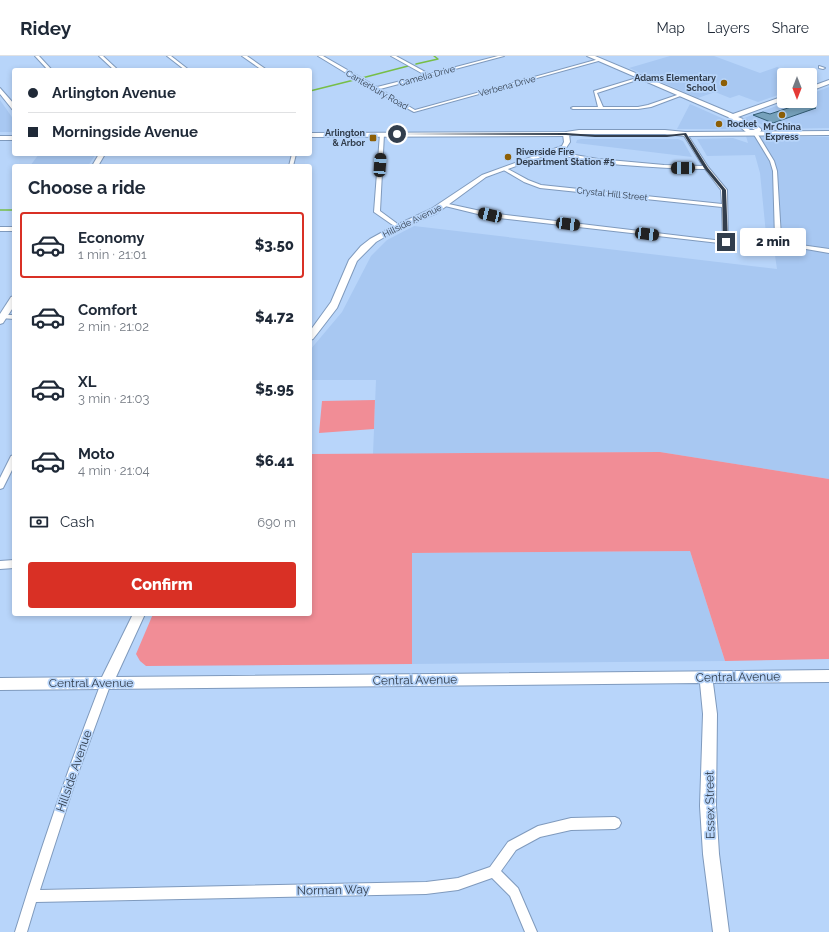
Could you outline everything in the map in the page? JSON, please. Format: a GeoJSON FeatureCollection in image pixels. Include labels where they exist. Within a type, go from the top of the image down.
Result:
{"type":"FeatureCollection","features":[{"type":"Feature","properties":{"kind":"main road"},"geometry":{"type":"LineString","coordinates":[[312,135],[566,134],[595,136],[667,136],[685,134],[829,133]]}},
{"type":"Feature","properties":{"kind":"main road"},"geometry":{"type":"LineString","coordinates":[[0,135],[12,135]]}},
{"type":"Feature","properties":{"kind":"main road"},"geometry":{"type":"LineString","coordinates":[[0,138],[12,138]]}},
{"type":"Feature","properties":{"kind":"street"},"geometry":{"type":"LineString","coordinates":[[37,56],[48,68]]}},
{"type":"Feature","properties":{"kind":"street"},"geometry":{"type":"LineString","coordinates":[[101,56],[114,68]]}},
{"type":"Feature","properties":{"kind":"street"},"geometry":{"type":"LineString","coordinates":[[169,56],[184,68]]}},
{"type":"Feature","properties":{"kind":"street"},"geometry":{"type":"LineString","coordinates":[[244,56],[262,68]]}},
{"type":"Feature","properties":{"kind":"street","name":"Canterbury Road"},"geometry":{"type":"LineString","coordinates":[[320,56],[414,111]]}},
{"type":"Feature","properties":{"kind":"street"},"geometry":{"type":"LineString","coordinates":[[393,56],[428,75]]}},
{"type":"Feature","properties":{"kind":"street","name":"Camelia Drive"},"geometry":{"type":"LineString","coordinates":[[375,89],[502,56]]}},
{"type":"Feature","properties":{"kind":"street"},"geometry":{"type":"LineString","coordinates":[[591,56],[731,117],[748,131],[755,133],[769,156],[775,172],[778,238],[785,244],[829,251]]}},
{"type":"Feature","properties":{"kind":"street","name":"Verbena Drive"},"geometry":{"type":"LineString","coordinates":[[414,111],[600,60]]}},
{"type":"Feature","properties":{"kind":"street"},"geometry":{"type":"LineString","coordinates":[[602,108],[596,92],[641,78]]}},
{"type":"Feature","properties":{"kind":"street"},"geometry":{"type":"LineString","coordinates":[[817,86],[829,82]]}},
{"type":"Feature","properties":{"kind":"street"},"geometry":{"type":"LineString","coordinates":[[0,90],[12,105]]}},
{"type":"Feature","properties":{"kind":"street"},"geometry":{"type":"LineString","coordinates":[[573,108],[638,108],[650,106],[681,95]]}},
{"type":"Feature","properties":{"kind":"street"},"geometry":{"type":"LineString","coordinates":[[731,117],[777,101]]}},
{"type":"Feature","properties":{"kind":"street"},"geometry":{"type":"LineString","coordinates":[[650,106],[659,110]]}},
{"type":"Feature","properties":{"kind":"street"},"geometry":{"type":"LineString","coordinates":[[382,134],[377,212],[397,226]]}},
{"type":"Feature","properties":{"kind":"street"},"geometry":{"type":"LineString","coordinates":[[557,150],[566,145],[566,134]]}},
{"type":"Feature","properties":{"kind":"street"},"geometry":{"type":"LineString","coordinates":[[444,205],[490,215],[726,242],[724,190],[706,168],[685,134]]}},
{"type":"Feature","properties":{"kind":"street"},"geometry":{"type":"LineString","coordinates":[[557,150],[586,160],[672,168],[706,168]]}},
{"type":"Feature","properties":{"kind":"street","name":"Hillside Avenue"},"geometry":{"type":"LineString","coordinates":[[312,334],[333,308],[352,261],[356,255],[377,238],[397,226],[434,211],[476,181],[504,168],[557,150]]}},
{"type":"Feature","properties":{"kind":"street","name":"Crystal Hill Street"},"geometry":{"type":"LineString","coordinates":[[504,168],[526,181],[540,186],[724,206]]}},
{"type":"Feature","properties":{"kind":"street"},"geometry":{"type":"LineString","coordinates":[[0,229],[12,229]]}},
{"type":"Feature","properties":{"kind":"street"},"geometry":{"type":"LineString","coordinates":[[1,319],[12,302]]}},
{"type":"Feature","properties":{"kind":"street"},"geometry":{"type":"LineString","coordinates":[[1,319],[12,317]]}},
{"type":"Feature","properties":{"kind":"street"},"geometry":{"type":"LineString","coordinates":[[0,486],[12,462]]}},
{"type":"Feature","properties":{"kind":"street"},"geometry":{"type":"LineString","coordinates":[[0,564],[12,564]]}},
{"type":"Feature","properties":{"kind":"street","name":"Hillside Avenue"},"geometry":{"type":"LineString","coordinates":[[21,932],[88,729],[106,683],[138,616]]}},
{"type":"Feature","properties":{"kind":"street","name":"Central Avenue"},"geometry":{"type":"LineString","coordinates":[[0,684],[829,676]]}},
{"type":"Feature","properties":{"kind":"street","name":"Essex Street"},"geometry":{"type":"LineString","coordinates":[[706,678],[710,714],[708,806],[711,854],[721,932]]}},
{"type":"Feature","properties":{"kind":"street"},"geometry":{"type":"LineString","coordinates":[[531,932],[514,892],[494,872],[512,846],[538,832],[571,824],[614,823]]}},
{"type":"Feature","properties":{"kind":"street","name":"Norman Way"},"geometry":{"type":"LineString","coordinates":[[32,896],[426,888],[458,884],[494,872]]}},
{"type":"Feature","properties":{"kind":"shaded area","name":"Adams Elementary School"},"geometry":{"type":"Polygon","coordinates":[[[670,56],[714,56],[760,73],[777,67],[780,68],[777,68],[777,95],[758,102],[739,95],[730,98],[715,92],[698,98],[629,68],[670,56]]]}},
{"type":"Feature","properties":{"kind":"shaded area"},"geometry":{"type":"Polygon","coordinates":[[[829,87],[829,128],[774,129],[744,118],[777,106],[777,108],[817,108],[817,91],[829,87]]]}},
{"type":"Feature","properties":{"kind":"shaded area"},"geometry":{"type":"Polygon","coordinates":[[[0,100],[12,117],[12,132],[0,132],[0,100]]]}},
{"type":"Feature","properties":{"kind":"shaded area"},"geometry":{"type":"Polygon","coordinates":[[[690,104],[724,119],[737,128],[677,129],[690,104]]]}},
{"type":"Feature","properties":{"kind":"shaded area"},"geometry":{"type":"Polygon","coordinates":[[[746,136],[829,137],[829,479],[660,452],[373,454],[376,380],[312,380],[312,348],[342,312],[371,256],[387,240],[414,226],[777,269],[772,235],[766,234],[760,173],[755,155],[707,156],[697,139],[733,138],[748,143],[746,136]]]}},
{"type":"Feature","properties":{"kind":"shaded area"},"geometry":{"type":"Polygon","coordinates":[[[678,139],[683,141],[692,157],[576,143],[577,140],[678,139]]]}},
{"type":"Feature","properties":{"kind":"shaded area"},"geometry":{"type":"Polygon","coordinates":[[[38,156],[95,156],[89,164],[32,164],[38,156]]]}},
{"type":"Feature","properties":{"kind":"shaded area"},"geometry":{"type":"Polygon","coordinates":[[[375,400],[374,429],[319,433],[322,401],[375,400]]]}},
{"type":"Feature","properties":{"kind":"shaded area"},"geometry":{"type":"Polygon","coordinates":[[[660,452],[829,479],[829,659],[725,661],[690,551],[412,553],[412,664],[146,666],[140,661],[136,654],[152,616],[312,616],[312,454],[660,452]]]}},
{"type":"Feature","properties":{"kind":"shaded area"},"geometry":{"type":"Polygon","coordinates":[[[690,551],[725,661],[412,664],[412,553],[690,551]]]}},
{"type":"Feature","properties":{"kind":"building"},"geometry":{"type":"Polygon","coordinates":[[[788,108],[816,108],[773,123],[753,115],[763,112],[770,114],[788,108]]]}},
{"type":"Feature","properties":{"kind":"waterway"},"geometry":{"type":"LineString","coordinates":[[416,64],[438,59],[434,56]]}},
{"type":"Feature","properties":{"kind":"waterway"},"geometry":{"type":"LineString","coordinates":[[362,78],[408,66]]}},
{"type":"Feature","properties":{"kind":"waterway"},"geometry":{"type":"LineString","coordinates":[[312,90],[354,80]]}},
{"type":"Feature","properties":{"kind":"waterway"},"geometry":{"type":"LineString","coordinates":[[0,210],[12,210]]}},
{"type":"Feature","properties":{"kind":"place","name":"Adams Elementary School"},"geometry":{"type":"Point","coordinates":[724,83]}},
{"type":"Feature","properties":{"kind":"place","name":"Mr China Express"},"geometry":{"type":"Point","coordinates":[782,115]}},
{"type":"Feature","properties":{"kind":"place","name":"Rocket"},"geometry":{"type":"Point","coordinates":[719,124]}},
{"type":"Feature","properties":{"kind":"place","name":"Arlington & Arbor"},"geometry":{"type":"Point","coordinates":[373,138]}},
{"type":"Feature","properties":{"kind":"place","name":"Riverside Fire Department Station #5"},"geometry":{"type":"Point","coordinates":[508,157]}},
{"type":"Feature","properties":{"kind":"route"},"geometry":{"type":"LineString","coordinates":[[397,134],[566,134],[580,136],[667,136],[685,134],[706,168],[724,190],[726,242]]}}]}
